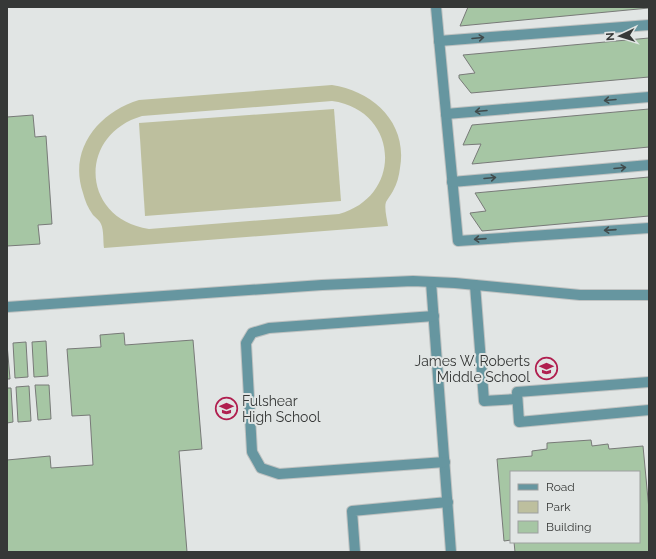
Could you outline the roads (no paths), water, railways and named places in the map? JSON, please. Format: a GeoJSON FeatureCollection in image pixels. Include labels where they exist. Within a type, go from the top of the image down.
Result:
{"type":"FeatureCollection","features":[{"type":"Feature","properties":{"kind":"lane"},"geometry":{"type":"LineString","coordinates":[[436,7],[458,241],[649,228]]}},
{"type":"Feature","properties":{"kind":"lane"},"geometry":{"type":"LineString","coordinates":[[439,41],[649,25]]}},
{"type":"Feature","properties":{"kind":"lane"},"geometry":{"type":"LineString","coordinates":[[446,114],[649,97]]}},
{"type":"Feature","properties":{"kind":"lane"},"geometry":{"type":"LineString","coordinates":[[452,182],[649,165]]}},
{"type":"Feature","properties":{"kind":"lane"},"geometry":{"type":"LineString","coordinates":[[431,282],[451,552]]}},
{"type":"Feature","properties":{"kind":"lane"},"geometry":{"type":"LineString","coordinates":[[7,307],[322,285],[431,282],[580,295],[649,294]]}},
{"type":"Feature","properties":{"kind":"lane"},"geometry":{"type":"LineString","coordinates":[[475,285],[484,401],[517,399]]}},
{"type":"Feature","properties":{"kind":"lane"},"geometry":{"type":"LineString","coordinates":[[434,316],[269,328],[252,333],[246,343],[252,452],[261,468],[278,474],[445,462]]}},
{"type":"Feature","properties":{"kind":"lane"},"geometry":{"type":"LineString","coordinates":[[649,382],[517,392],[519,422],[649,410]]}},
{"type":"Feature","properties":{"kind":"lane"},"geometry":{"type":"LineString","coordinates":[[355,552],[352,511],[448,502]]}},
{"type":"Feature","properties":{"kind":"place","name":"James W. Roberts Middle School"},"geometry":{"type":"Point","coordinates":[546,369]}},
{"type":"Feature","properties":{"kind":"place","name":"Fulshear High School"},"geometry":{"type":"Point","coordinates":[227,409]}}]}
